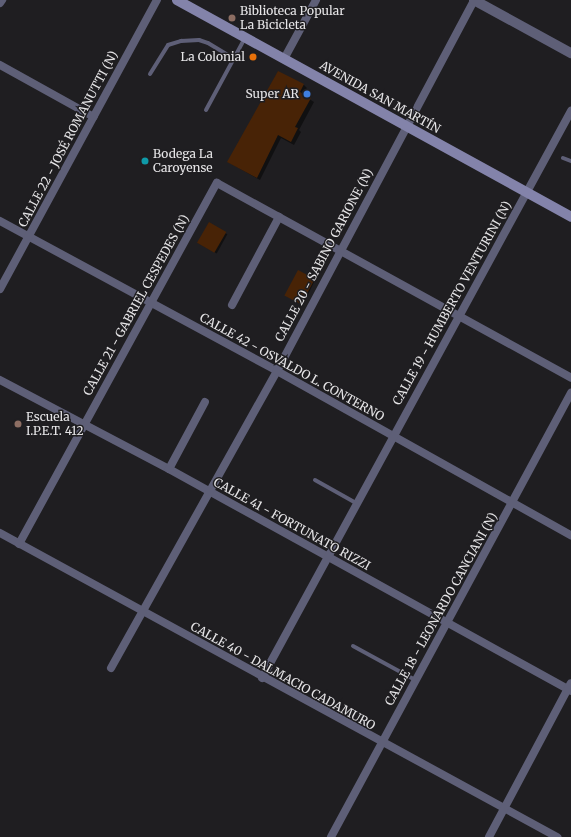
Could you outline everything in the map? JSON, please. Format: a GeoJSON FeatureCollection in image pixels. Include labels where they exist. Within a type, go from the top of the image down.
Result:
{"type":"FeatureCollection","features":[{"type":"Feature","properties":{"kind":"main road","name":"AVENIDA SAN MARTÍN"},"geometry":{"type":"LineString","coordinates":[[177,0],[571,217]]}},
{"type":"Feature","properties":{"kind":"street","name":"CALLE 22 - JOSÉ ROMANUTTI (N)"},"geometry":{"type":"LineString","coordinates":[[0,289],[157,0]]}},
{"type":"Feature","properties":{"kind":"street"},"geometry":{"type":"LineString","coordinates":[[284,59],[316,0]]}},
{"type":"Feature","properties":{"kind":"street"},"geometry":{"type":"LineString","coordinates":[[474,0],[571,53]]}},
{"type":"Feature","properties":{"kind":"street","name":"CALLE 20 - SABINO GARIONE (N)"},"geometry":{"type":"LineString","coordinates":[[111,668],[210,493],[277,370],[405,126],[474,0]]}},
{"type":"Feature","properties":{"kind":"street"},"geometry":{"type":"LineString","coordinates":[[0,65],[94,117]]}},
{"type":"Feature","properties":{"kind":"street","name":"CALLE 19 - HUMBERTO VENTURINI (N)"},"geometry":{"type":"LineString","coordinates":[[262,678],[326,557],[571,111]]}},
{"type":"Feature","properties":{"kind":"street","name":"CALLE 21 - GABRIEL CESPEDES (N)"},"geometry":{"type":"LineString","coordinates":[[19,544],[83,424],[152,305],[217,183],[280,218]]}},
{"type":"Feature","properties":{"kind":"street"},"geometry":{"type":"LineString","coordinates":[[232,305],[280,218],[571,378]]}},
{"type":"Feature","properties":{"kind":"street","name":"CALLE 42 - OSVALDO L. CONTERNO"},"geometry":{"type":"LineString","coordinates":[[0,221],[152,305],[277,370],[392,437],[571,535]]}},
{"type":"Feature","properties":{"kind":"street","name":"CALLE 41 - FORTUNATO RIZZI"},"geometry":{"type":"LineString","coordinates":[[0,380],[169,469],[326,557],[570,688]]}},
{"type":"Feature","properties":{"kind":"street","name":"CALLE 18 - LEONARDO CANCIANI (N)"},"geometry":{"type":"LineString","coordinates":[[331,837],[571,393]]}},
{"type":"Feature","properties":{"kind":"street"},"geometry":{"type":"LineString","coordinates":[[169,469],[205,402]]}},
{"type":"Feature","properties":{"kind":"street","name":"CALLE 40 - DALMACIO CADAMURO"},"geometry":{"type":"LineString","coordinates":[[0,533],[142,613],[556,837]]}},
{"type":"Feature","properties":{"kind":"street"},"geometry":{"type":"LineString","coordinates":[[489,837],[570,688]]}},
{"type":"Feature","properties":{"kind":"lane"},"geometry":{"type":"LineString","coordinates":[[206,110],[245,38]]}},
{"type":"Feature","properties":{"kind":"lane"},"geometry":{"type":"LineString","coordinates":[[150,74],[168,45],[181,42],[199,40],[208,43],[233,58]]}},
{"type":"Feature","properties":{"kind":"lane"},"geometry":{"type":"LineString","coordinates":[[564,158],[571,161]]}},
{"type":"Feature","properties":{"kind":"lane"},"geometry":{"type":"LineString","coordinates":[[315,480],[356,503]]}},
{"type":"Feature","properties":{"kind":"lane"},"geometry":{"type":"LineString","coordinates":[[353,646],[416,680]]}},
{"type":"Feature","properties":{"kind":"building"},"geometry":{"type":"Polygon","coordinates":[[[278,71],[304,84],[300,92],[311,98],[295,127],[298,128],[291,142],[278,135],[257,178],[227,162],[278,71]]]}},
{"type":"Feature","properties":{"kind":"building"},"geometry":{"type":"Polygon","coordinates":[[[209,222],[226,232],[214,253],[197,243],[209,222]]]}},
{"type":"Feature","properties":{"kind":"building"},"geometry":{"type":"Polygon","coordinates":[[[298,270],[315,279],[301,305],[284,296],[298,270]]]}},
{"type":"Feature","properties":{"kind":"place","name":"Biblioteca Popular La Bicicleta"},"geometry":{"type":"Point","coordinates":[232,18]}},
{"type":"Feature","properties":{"kind":"place","name":"La Colonial"},"geometry":{"type":"Point","coordinates":[253,57]}},
{"type":"Feature","properties":{"kind":"place","name":"Super AR"},"geometry":{"type":"Point","coordinates":[307,94]}},
{"type":"Feature","properties":{"kind":"place","name":"Bodega La Caroyense"},"geometry":{"type":"Point","coordinates":[145,161]}},
{"type":"Feature","properties":{"kind":"place","name":"Escuela I.P.E.T. 412"},"geometry":{"type":"Point","coordinates":[18,424]}}]}
